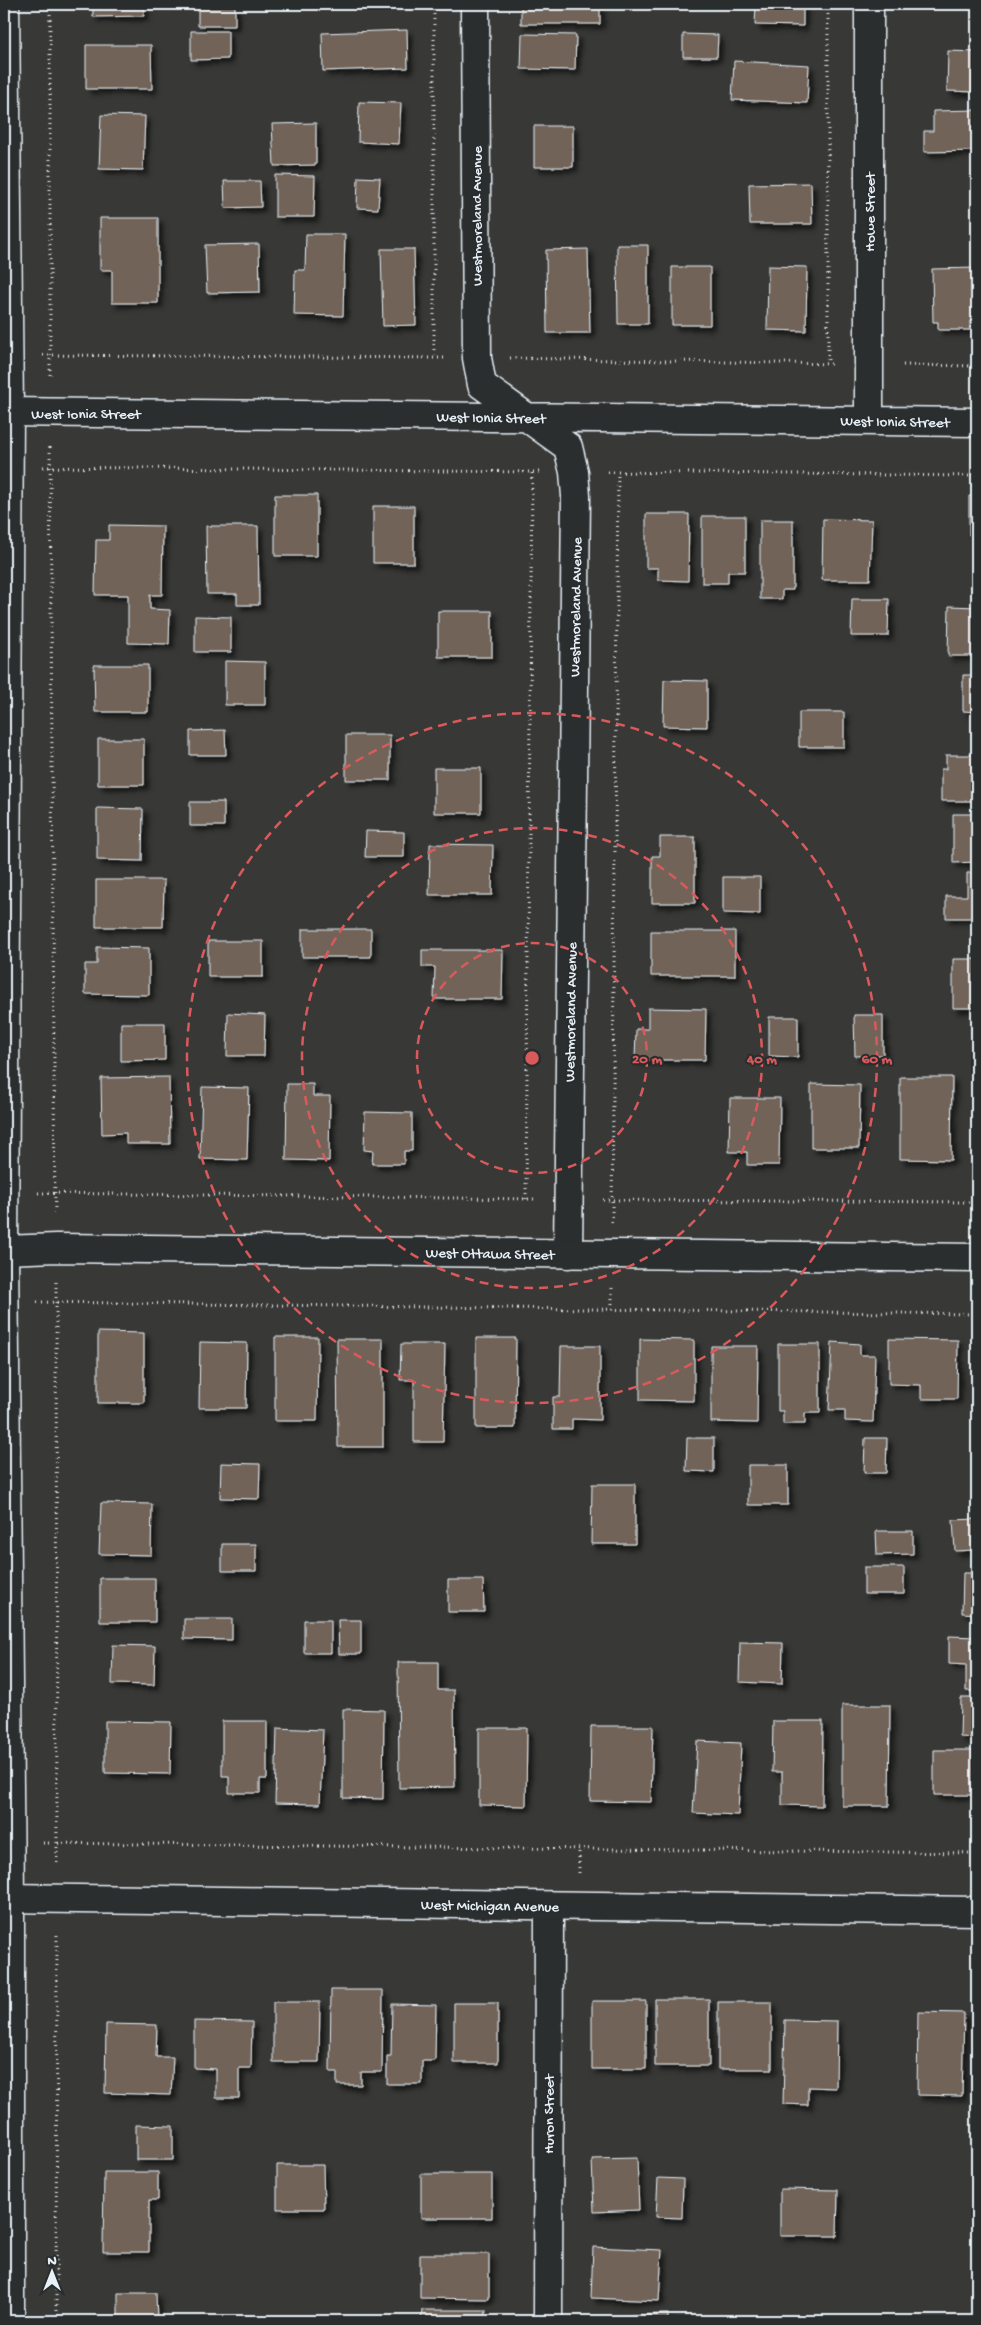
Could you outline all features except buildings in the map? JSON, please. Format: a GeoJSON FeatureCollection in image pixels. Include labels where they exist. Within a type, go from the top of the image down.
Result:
{"type":"FeatureCollection","features":[{"type":"Feature","properties":{"kind":"street"},"geometry":{"type":"LineString","coordinates":[[5,4],[6,412],[8,467],[4,1250],[9,1842],[7,1898],[10,2321]]}},
{"type":"Feature","properties":{"kind":"street","name":"Westmoreland Avenue"},"geometry":{"type":"LineString","coordinates":[[475,4],[477,358],[482,385],[568,447],[574,472],[576,496],[568,1254]]}},
{"type":"Feature","properties":{"kind":"street","name":"Howe Street"},"geometry":{"type":"LineString","coordinates":[[869,4],[870,421]]}},
{"type":"Feature","properties":{"kind":"street","name":"West Ionia Street"},"geometry":{"type":"LineString","coordinates":[[6,412],[977,422]]}},
{"type":"Feature","properties":{"kind":"street","name":"West Ottawa Street"},"geometry":{"type":"LineString","coordinates":[[4,1250],[56,1248],[977,1258]]}},
{"type":"Feature","properties":{"kind":"street","name":"West Michigan Avenue"},"geometry":{"type":"LineString","coordinates":[[7,1898],[977,1911]]}},
{"type":"Feature","properties":{"kind":"street","name":"Huron Street"},"geometry":{"type":"LineString","coordinates":[[548,2321],[549,1906]]}},
{"type":"Feature","properties":{"kind":"path"},"geometry":{"type":"LineString","coordinates":[[50,4],[50,467],[56,1248],[56,2321]]}},
{"type":"Feature","properties":{"kind":"path"},"geometry":{"type":"LineString","coordinates":[[434,4],[434,358]]}},
{"type":"Feature","properties":{"kind":"path"},"geometry":{"type":"LineString","coordinates":[[828,4],[828,364]]}},
{"type":"Feature","properties":{"kind":"path"},"geometry":{"type":"LineString","coordinates":[[8,467],[977,476]]}},
{"type":"Feature","properties":{"kind":"path"},"geometry":{"type":"LineString","coordinates":[[526,1199],[532,472]]}},
{"type":"Feature","properties":{"kind":"path"},"geometry":{"type":"LineString","coordinates":[[612,1309],[618,472]]}},
{"type":"Feature","properties":{"kind":"path"},"geometry":{"type":"LineString","coordinates":[[5,1192],[568,1200],[977,1202]]}},
{"type":"Feature","properties":{"kind":"path"},"geometry":{"type":"LineString","coordinates":[[5,1302],[977,1314]]}},
{"type":"Feature","properties":{"kind":"path"},"geometry":{"type":"LineString","coordinates":[[9,1842],[977,1853]]}}]}
